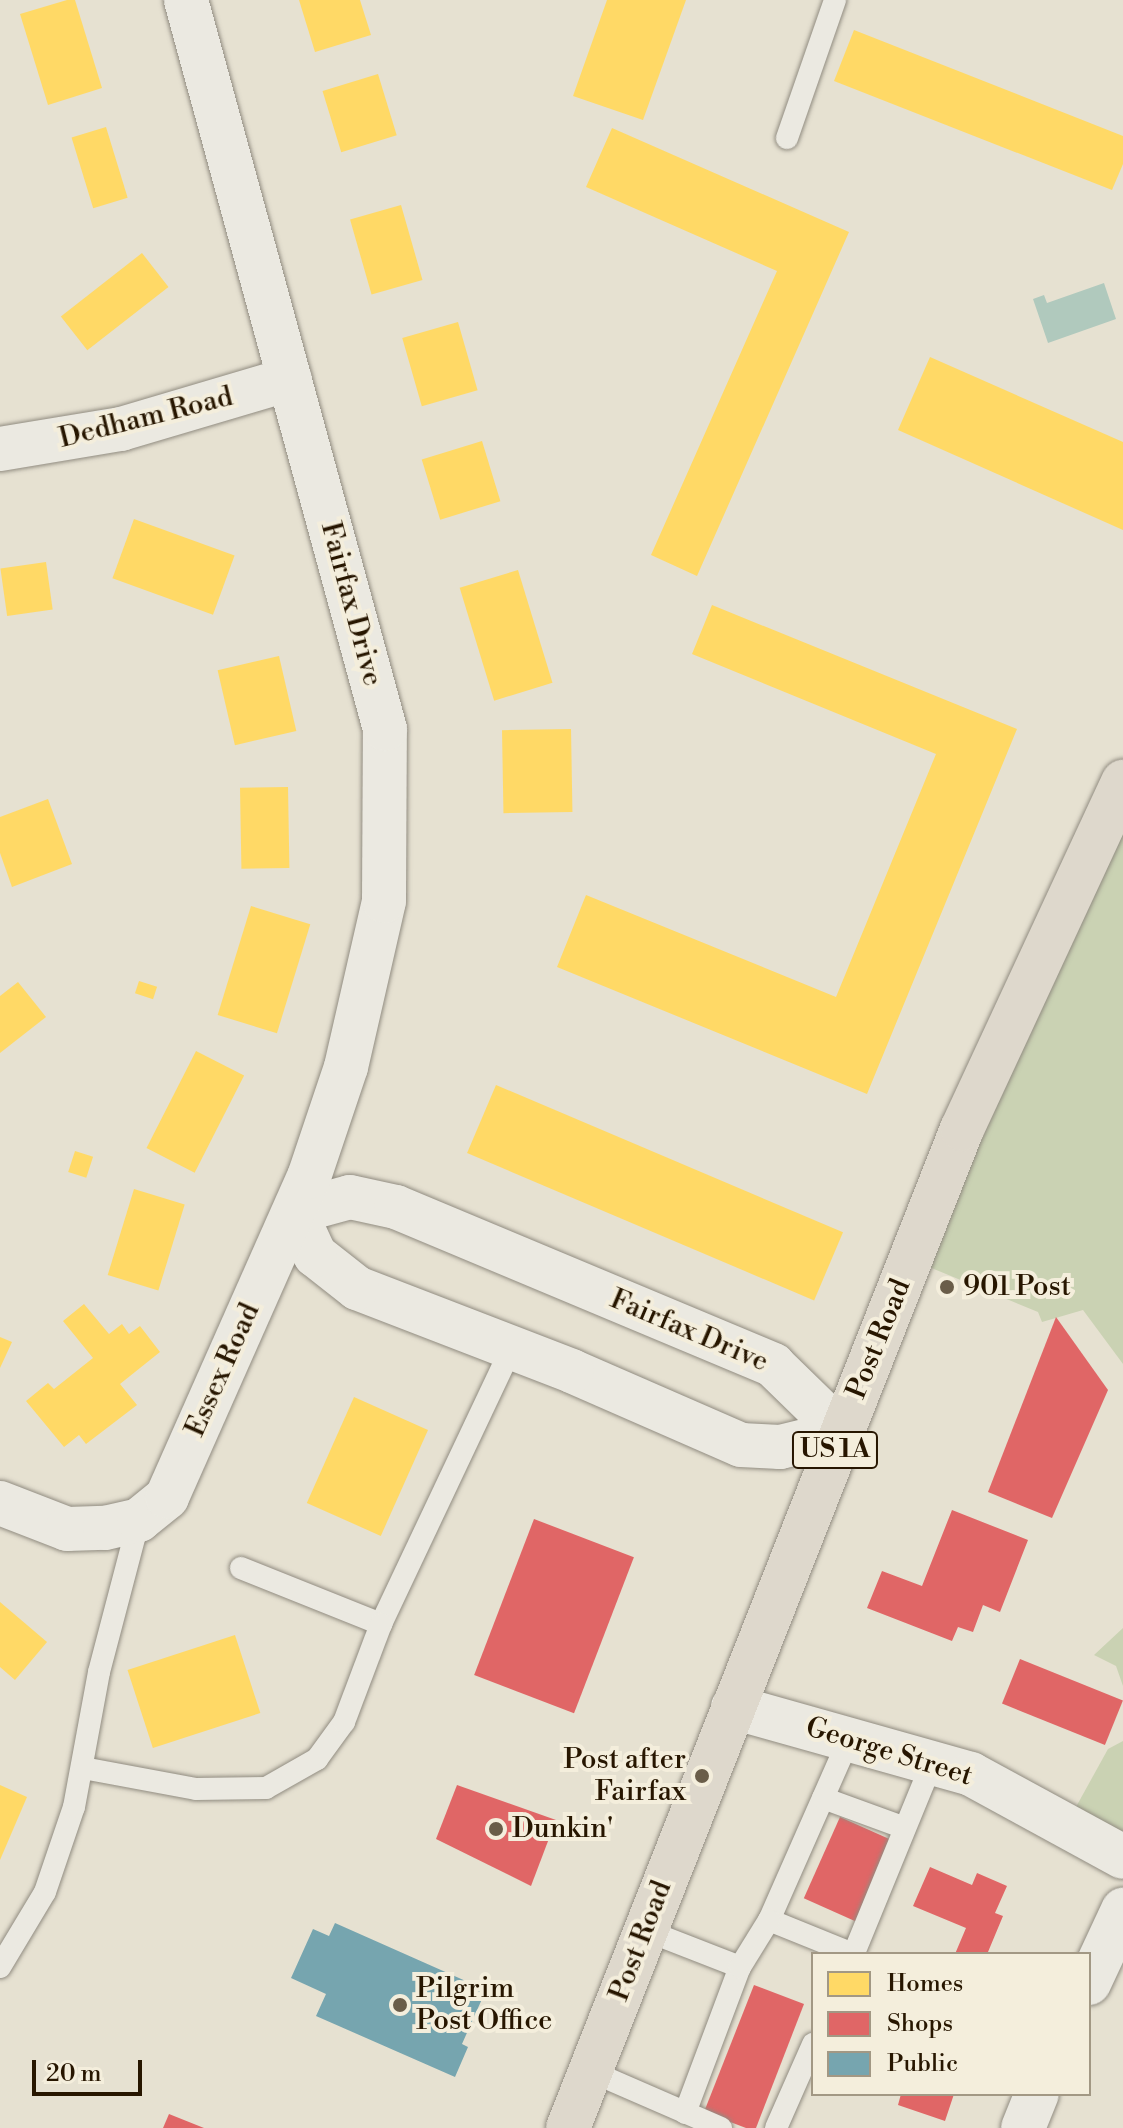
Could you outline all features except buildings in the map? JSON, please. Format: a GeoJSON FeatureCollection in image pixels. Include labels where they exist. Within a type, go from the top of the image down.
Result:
{"type":"FeatureCollection","features":[{"type":"Feature","properties":{"kind":"main road","name":"Post Road"},"geometry":{"type":"LineString","coordinates":[[568,2128],[962,1129],[1123,782]]}},
{"type":"Feature","properties":{"kind":"street","name":"Fairfax Drive"},"geometry":{"type":"LineString","coordinates":[[186,0],[385,729],[388,820],[384,901],[370,978],[342,1082],[295,1212]]}},
{"type":"Feature","properties":{"kind":"street","name":"Dedham Road"},"geometry":{"type":"LineString","coordinates":[[0,449],[121,429],[290,379]]}},
{"type":"Feature","properties":{"kind":"street","name":"Fairfax Drive"},"geometry":{"type":"LineString","coordinates":[[295,1212],[350,1197],[396,1207],[773,1365],[842,1432]]}},
{"type":"Feature","properties":{"kind":"street"},"geometry":{"type":"LineString","coordinates":[[295,1212],[315,1255],[357,1288],[512,1347],[741,1445],[780,1447],[842,1432]]}},
{"type":"Feature","properties":{"kind":"street","name":"Essex Road"},"geometry":{"type":"LineString","coordinates":[[139,1520],[167,1497],[295,1212]]}},
{"type":"Feature","properties":{"kind":"street"},"geometry":{"type":"LineString","coordinates":[[0,1503],[67,1529],[105,1528],[139,1520]]}},
{"type":"Feature","properties":{"kind":"street","name":"George Street"},"geometry":{"type":"LineString","coordinates":[[733,1707],[933,1760],[971,1774],[1123,1857]]}},
{"type":"Feature","properties":{"kind":"street"},"geometry":{"type":"LineString","coordinates":[[1091,1979],[1123,1910]]}},
{"type":"Feature","properties":{"kind":"street"},"geometry":{"type":"LineString","coordinates":[[1023,2128],[1036,2096]]}},
{"type":"Feature","properties":{"kind":"lane"},"geometry":{"type":"LineString","coordinates":[[787,138],[835,0]]}},
{"type":"Feature","properties":{"kind":"lane"},"geometry":{"type":"LineString","coordinates":[[83,1768],[196,1789],[266,1788],[317,1759],[344,1722],[381,1624],[512,1347]]}},
{"type":"Feature","properties":{"kind":"lane"},"geometry":{"type":"LineString","coordinates":[[0,1967],[45,1892],[83,1768],[99,1672],[139,1520]]}},
{"type":"Feature","properties":{"kind":"lane"},"geometry":{"type":"LineString","coordinates":[[241,1568],[381,1624]]}},
{"type":"Feature","properties":{"kind":"lane"},"geometry":{"type":"LineString","coordinates":[[685,2113],[740,1967],[769,1920],[849,1739]]}},
{"type":"Feature","properties":{"kind":"lane"},"geometry":{"type":"LineString","coordinates":[[853,1952],[933,1760]]}},
{"type":"Feature","properties":{"kind":"lane"},"geometry":{"type":"LineString","coordinates":[[823,1798],[905,1828]]}},
{"type":"Feature","properties":{"kind":"lane"},"geometry":{"type":"LineString","coordinates":[[769,1920],[850,1952]]}},
{"type":"Feature","properties":{"kind":"lane"},"geometry":{"type":"LineString","coordinates":[[645,1930],[740,1967]]}},
{"type":"Feature","properties":{"kind":"lane"},"geometry":{"type":"LineString","coordinates":[[776,2128],[811,2049]]}},
{"type":"Feature","properties":{"kind":"lane"},"geometry":{"type":"LineString","coordinates":[[590,2071],[721,2128]]}},
{"type":"Feature","properties":{"kind":"shaded area"},"geometry":{"type":"Polygon","coordinates":[[[1104,283],[1116,319],[1048,343],[1033,299],[1044,295],[1047,303],[1104,283]]]}},
{"type":"Feature","properties":{"kind":"shaded area"},"geometry":{"type":"Polygon","coordinates":[[[1123,792],[1123,1364],[1083,1310],[1042,1322],[1038,1312],[917,1262],[1123,792]]]}},
{"type":"Feature","properties":{"kind":"shaded area"},"geometry":{"type":"Polygon","coordinates":[[[1123,1628],[1123,1686],[1116,1666],[1094,1655],[1123,1628]]]}},
{"type":"Feature","properties":{"kind":"shaded area"},"geometry":{"type":"Polygon","coordinates":[[[1123,1741],[1123,1835],[1066,1825],[1108,1749],[1123,1741]]]}},
{"type":"Feature","properties":{"kind":"place","name":"901 Post"},"geometry":{"type":"Point","coordinates":[947,1287]}},
{"type":"Feature","properties":{"kind":"place","name":"Post after Fairfax"},"geometry":{"type":"Point","coordinates":[702,1776]}},
{"type":"Feature","properties":{"kind":"place","name":"Dunkin'"},"geometry":{"type":"Point","coordinates":[496,1829]}},
{"type":"Feature","properties":{"kind":"place","name":"Pilgrim Post Office"},"geometry":{"type":"Point","coordinates":[400,2005]}}]}
